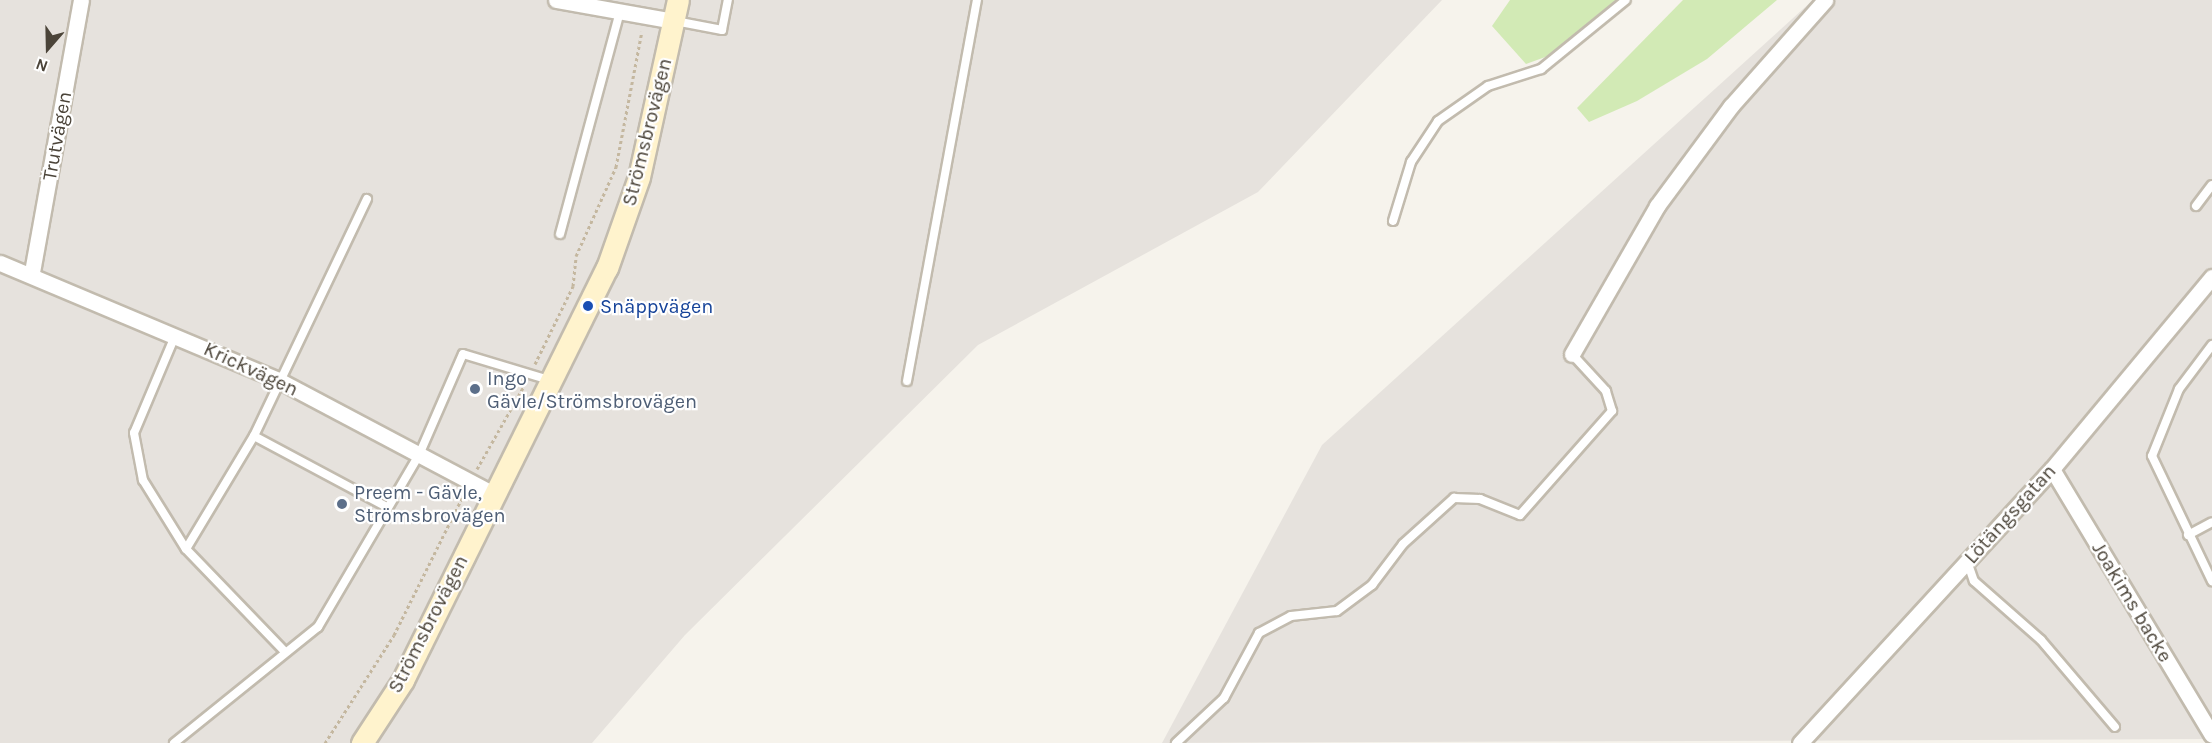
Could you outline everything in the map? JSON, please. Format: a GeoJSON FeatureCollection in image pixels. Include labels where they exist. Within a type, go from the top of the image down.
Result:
{"type":"FeatureCollection","features":[{"type":"Feature","properties":{"kind":"main road","name":"Strömsbrovägen"},"geometry":{"type":"LineString","coordinates":[[362,743],[404,680],[493,494],[607,268],[639,177],[678,0]]}},
{"type":"Feature","properties":{"kind":"street","name":"Trutvägen"},"geometry":{"type":"LineString","coordinates":[[32,272],[81,0]]}},
{"type":"Feature","properties":{"kind":"street"},"geometry":{"type":"LineString","coordinates":[[556,0],[674,21]]}},
{"type":"Feature","properties":{"kind":"street"},"geometry":{"type":"LineString","coordinates":[[1572,354],[1657,206],[1731,106],[1825,0]]}},
{"type":"Feature","properties":{"kind":"street","name":"Krickvägen"},"geometry":{"type":"LineString","coordinates":[[0,263],[32,272],[278,380],[493,494]]}},
{"type":"Feature","properties":{"kind":"street","name":"Lötängsgatan"},"geometry":{"type":"LineString","coordinates":[[1800,743],[2052,469],[2212,277]]}},
{"type":"Feature","properties":{"kind":"street","name":"Joakims backe"},"geometry":{"type":"LineString","coordinates":[[2052,469],[2212,735]]}},
{"type":"Feature","properties":{"kind":"lane"},"geometry":{"type":"LineString","coordinates":[[674,21],[722,30],[728,0]]}},
{"type":"Feature","properties":{"kind":"lane"},"geometry":{"type":"LineString","coordinates":[[907,381],[977,0]]}},
{"type":"Feature","properties":{"kind":"lane"},"geometry":{"type":"LineString","coordinates":[[1393,221],[1411,162],[1438,121],[1488,86],[1541,69],[1626,0]]}},
{"type":"Feature","properties":{"kind":"lane"},"geometry":{"type":"LineString","coordinates":[[560,234],[589,146],[621,12]]}},
{"type":"Feature","properties":{"kind":"lane"},"geometry":{"type":"LineString","coordinates":[[2196,206],[2212,185]]}},
{"type":"Feature","properties":{"kind":"lane"},"geometry":{"type":"LineString","coordinates":[[186,549],[254,436],[278,380],[368,199]]}},
{"type":"Feature","properties":{"kind":"lane"},"geometry":{"type":"LineString","coordinates":[[176,334],[134,433],[143,480],[186,549],[284,651]]}},
{"type":"Feature","properties":{"kind":"lane"},"geometry":{"type":"LineString","coordinates":[[2212,345],[2179,389],[2152,456],[2212,581]]}},
{"type":"Feature","properties":{"kind":"lane"},"geometry":{"type":"LineString","coordinates":[[174,743],[284,651],[318,627],[385,506],[419,455],[463,354],[550,380]]}},
{"type":"Feature","properties":{"kind":"lane"},"geometry":{"type":"LineString","coordinates":[[1176,743],[1224,698],[1259,633],[1291,616],[1337,611],[1372,585],[1403,544],[1454,498],[1480,499],[1520,515],[1612,411],[1606,391],[1572,354]]}},
{"type":"Feature","properties":{"kind":"lane"},"geometry":{"type":"LineString","coordinates":[[254,436],[385,506]]}},
{"type":"Feature","properties":{"kind":"lane"},"geometry":{"type":"LineString","coordinates":[[2188,534],[2212,522]]}},
{"type":"Feature","properties":{"kind":"lane"},"geometry":{"type":"LineString","coordinates":[[1967,561],[1974,581],[2041,640],[2115,727]]}},
{"type":"Feature","properties":{"kind":"shaded area"},"geometry":{"type":"Polygon","coordinates":[[[0,0],[1442,0],[1258,192],[978,345],[685,635],[592,743],[0,743],[0,0]]]}},
{"type":"Feature","properties":{"kind":"shaded area"},"geometry":{"type":"Polygon","coordinates":[[[1813,0],[2212,0],[2212,739],[1162,743],[1322,445],[1813,0]]]}},
{"type":"Feature","properties":{"kind":"green space"},"geometry":{"type":"Polygon","coordinates":[[[1510,0],[1618,0],[1548,56],[1526,64],[1492,26],[1510,0]]]}},
{"type":"Feature","properties":{"kind":"green space"},"geometry":{"type":"Polygon","coordinates":[[[1683,0],[1777,0],[1707,59],[1637,101],[1589,122],[1577,108],[1683,0]]]}},
{"type":"Feature","properties":{"kind":"place","name":"Snäppvägen"},"geometry":{"type":"Point","coordinates":[588,306]}},
{"type":"Feature","properties":{"kind":"place","name":"Ingo Gävle/Strömsbrovägen"},"geometry":{"type":"Point","coordinates":[475,389]}},
{"type":"Feature","properties":{"kind":"place","name":"Preem - Gävle, Strömsbrovägen"},"geometry":{"type":"Point","coordinates":[342,504]}}]}
